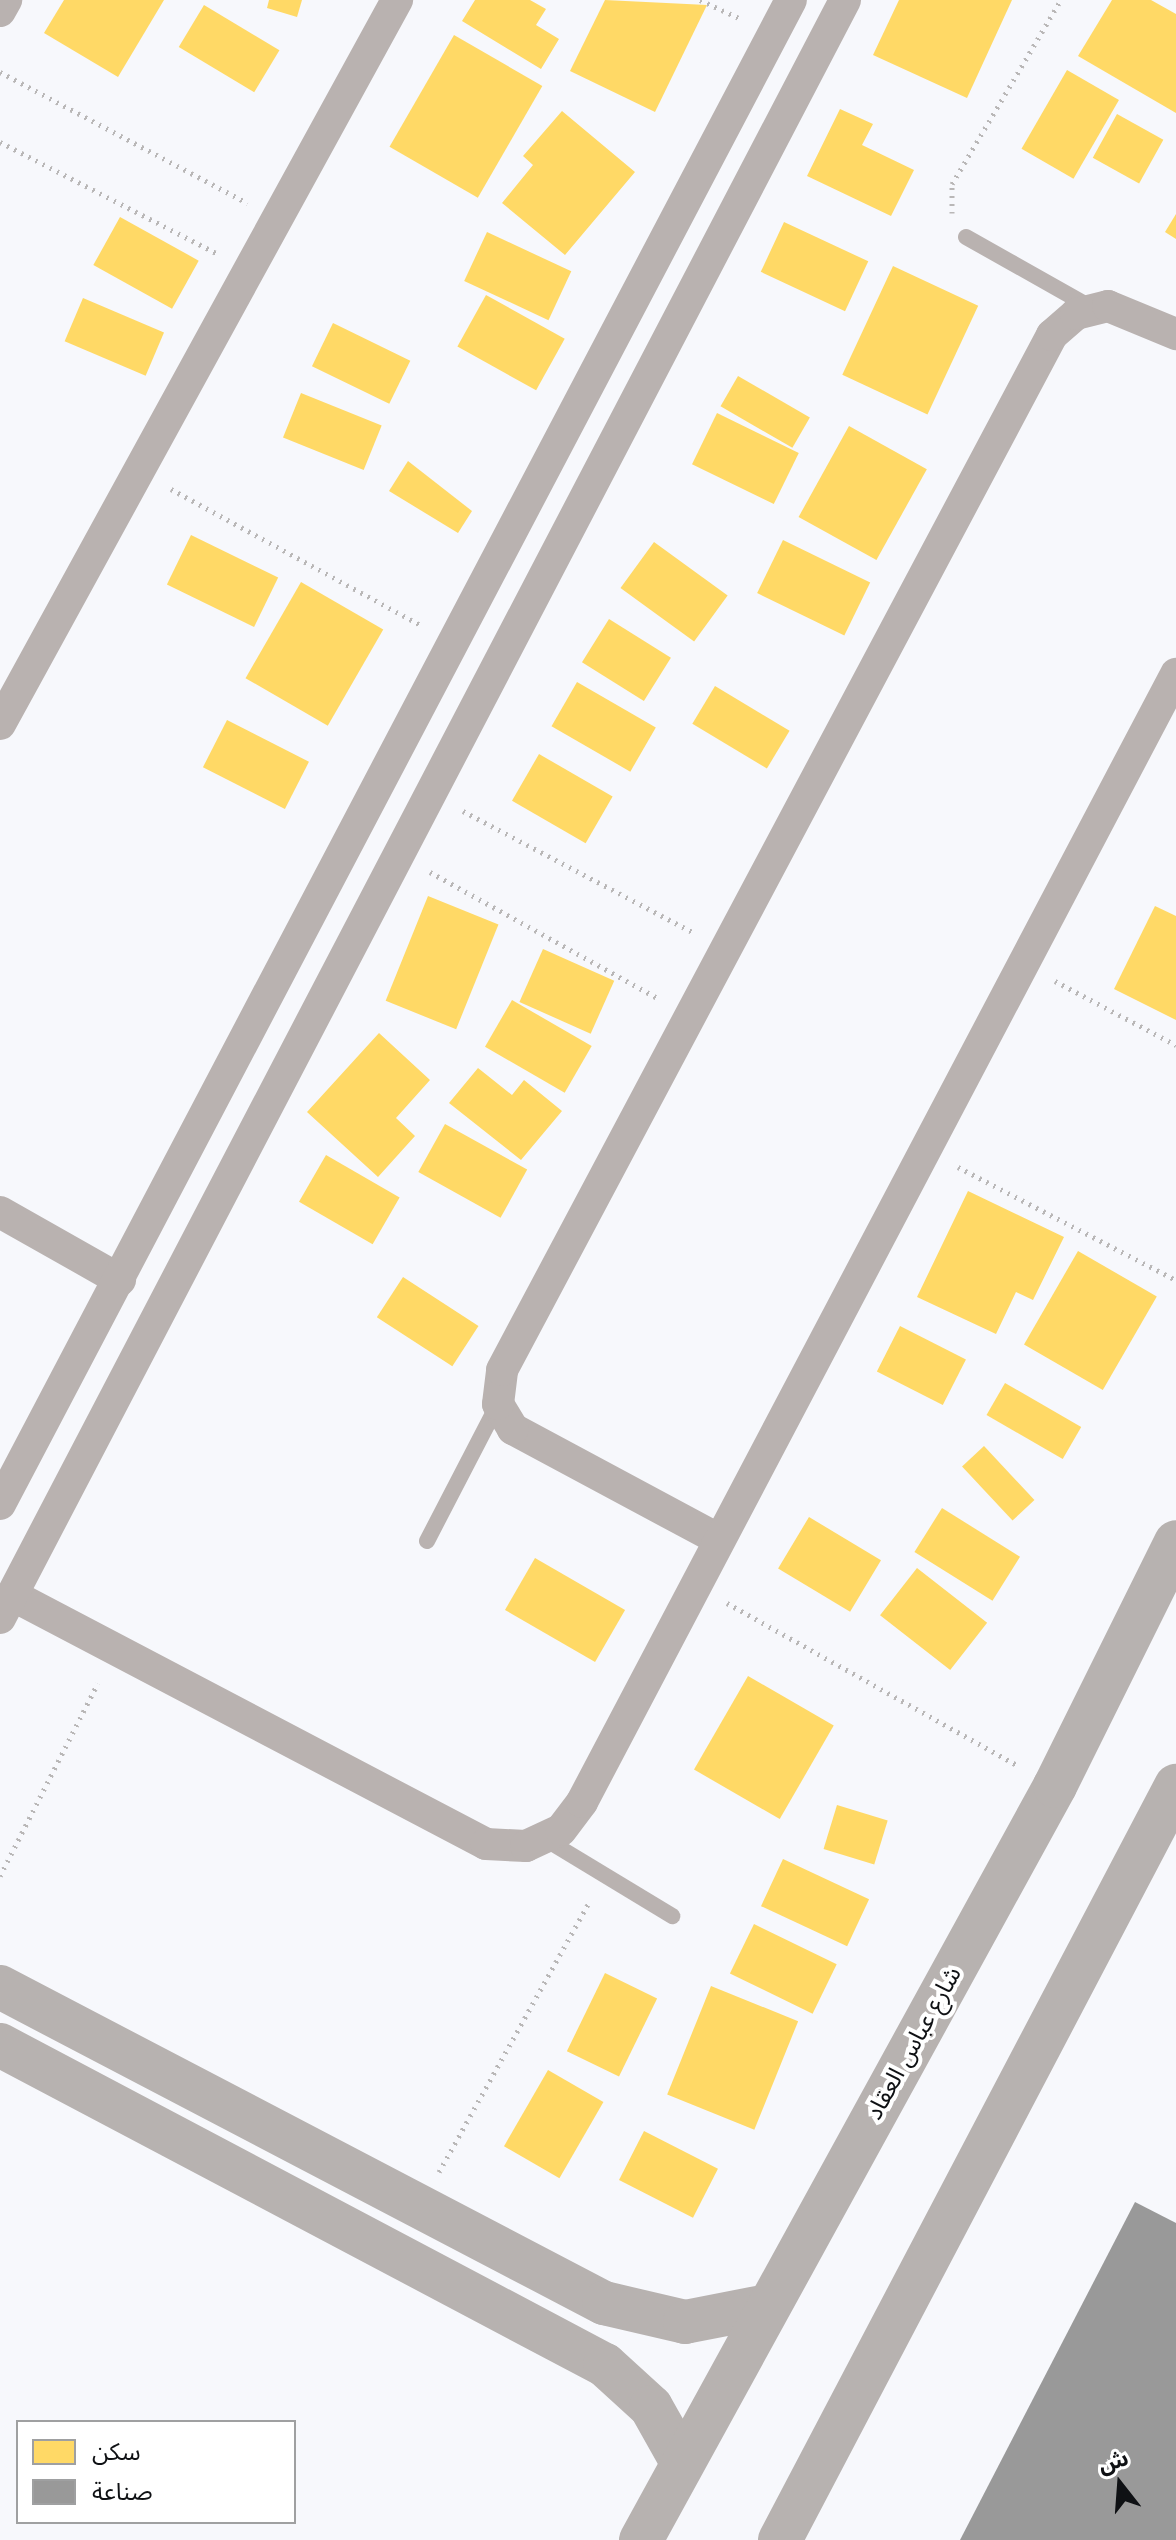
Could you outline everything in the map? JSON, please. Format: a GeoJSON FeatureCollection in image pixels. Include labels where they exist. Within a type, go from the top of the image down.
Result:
{"type":"FeatureCollection","features":[{"type":"Feature","properties":{"kind":"street"},"geometry":{"type":"LineString","coordinates":[[0,11],[6,0]]}},
{"type":"Feature","properties":{"kind":"street"},"geometry":{"type":"LineString","coordinates":[[0,724],[397,0]]}},
{"type":"Feature","properties":{"kind":"street"},"geometry":{"type":"LineString","coordinates":[[0,1504],[180,1170],[791,0]]}},
{"type":"Feature","properties":{"kind":"street"},"geometry":{"type":"LineString","coordinates":[[845,0],[219,1192],[6,1607],[115,1650],[486,1844],[545,1839],[582,1802],[718,1539],[1026,966],[1176,674]]}},
{"type":"Feature","properties":{"kind":"street"},"geometry":{"type":"LineString","coordinates":[[718,1539],[525,1437],[498,1404],[502,1370],[1052,335],[1092,308],[1123,309],[1176,334]]}},
{"type":"Feature","properties":{"kind":"street"},"geometry":{"type":"LineString","coordinates":[[180,1170],[219,1192]]}},
{"type":"Feature","properties":{"kind":"street"},"geometry":{"type":"LineString","coordinates":[[0,1212],[120,1280]]}},
{"type":"Feature","properties":{"kind":"street","name":"شارع عباس العقاد"},"geometry":{"type":"LineString","coordinates":[[641,2540],[1055,1786],[1176,1542]]}},
{"type":"Feature","properties":{"kind":"street"},"geometry":{"type":"LineString","coordinates":[[780,2540],[1173,1799]]}},
{"type":"Feature","properties":{"kind":"street"},"geometry":{"type":"LineString","coordinates":[[0,1987],[630,2313],[713,2321],[767,2306]]}},
{"type":"Feature","properties":{"kind":"street"},"geometry":{"type":"LineString","coordinates":[[0,2045],[605,2365],[651,2407],[682,2462]]}},
{"type":"Feature","properties":{"kind":"street"},"geometry":{"type":"LineString","coordinates":[[605,2365],[630,2313]]}},
{"type":"Feature","properties":{"kind":"lane"},"geometry":{"type":"LineString","coordinates":[[966,237],[1092,308]]}},
{"type":"Feature","properties":{"kind":"lane"},"geometry":{"type":"LineString","coordinates":[[427,1541],[498,1404]]}},
{"type":"Feature","properties":{"kind":"lane"},"geometry":{"type":"LineString","coordinates":[[545,1839],[672,1916]]}},
{"type":"Feature","properties":{"kind":"path"},"geometry":{"type":"LineString","coordinates":[[966,237],[951,213],[952,184],[1061,0]]}},
{"type":"Feature","properties":{"kind":"path"},"geometry":{"type":"LineString","coordinates":[[0,72],[277,219]]}},
{"type":"Feature","properties":{"kind":"path"},"geometry":{"type":"LineString","coordinates":[[0,142],[249,270]]}},
{"type":"Feature","properties":{"kind":"path"},"geometry":{"type":"LineString","coordinates":[[139,472],[456,645]]}},
{"type":"Feature","properties":{"kind":"path"},"geometry":{"type":"LineString","coordinates":[[430,793],[725,949]]}},
{"type":"Feature","properties":{"kind":"path"},"geometry":{"type":"LineString","coordinates":[[397,854],[690,1016]]}},
{"type":"Feature","properties":{"kind":"path"},"geometry":{"type":"LineString","coordinates":[[1026,966],[1176,1045]]}},
{"type":"Feature","properties":{"kind":"path"},"geometry":{"type":"LineString","coordinates":[[925,1150],[1176,1280]]}},
{"type":"Feature","properties":{"kind":"path"},"geometry":{"type":"LineString","coordinates":[[694,1585],[1055,1786]]}},
{"type":"Feature","properties":{"kind":"path"},"geometry":{"type":"LineString","coordinates":[[0,1876],[115,1650]]}},
{"type":"Feature","properties":{"kind":"path"},"geometry":{"type":"LineString","coordinates":[[420,2207],[605,1876]]}},
{"type":"Feature","properties":{"kind":"building: سكن"},"geometry":{"type":"Polygon","coordinates":[[[64,0],[164,0],[118,77],[44,33],[64,0]]]}},
{"type":"Feature","properties":{"kind":"building: سكن"},"geometry":{"type":"Polygon","coordinates":[[[269,0],[302,0],[297,17],[267,8],[269,0]]]}},
{"type":"Feature","properties":{"kind":"building: سكن"},"geometry":{"type":"Polygon","coordinates":[[[475,0],[530,0],[546,9],[536,25],[559,39],[541,69],[462,21],[475,0]]]}},
{"type":"Feature","properties":{"kind":"building: سكن"},"geometry":{"type":"Polygon","coordinates":[[[605,0],[707,5],[655,112],[570,71],[605,0]]]}},
{"type":"Feature","properties":{"kind":"building: سكن"},"geometry":{"type":"Polygon","coordinates":[[[899,0],[1012,0],[967,98],[873,55],[899,0]]]}},
{"type":"Feature","properties":{"kind":"building: سكن"},"geometry":{"type":"Polygon","coordinates":[[[1112,0],[1151,0],[1176,14],[1176,113],[1078,56],[1112,0]]]}},
{"type":"Feature","properties":{"kind":"building: سكن"},"geometry":{"type":"Polygon","coordinates":[[[204,5],[279,50],[254,92],[179,47],[204,5]]]}},
{"type":"Feature","properties":{"kind":"building: سكن"},"geometry":{"type":"Polygon","coordinates":[[[454,35],[542,86],[478,198],[390,147],[454,35]]]}},
{"type":"Feature","properties":{"kind":"building: سكن"},"geometry":{"type":"Polygon","coordinates":[[[1067,70],[1119,100],[1073,179],[1022,149],[1067,70]]]}},
{"type":"Feature","properties":{"kind":"building: سكن"},"geometry":{"type":"Polygon","coordinates":[[[840,109],[873,124],[862,145],[914,170],[891,216],[807,176],[840,109]]]}},
{"type":"Feature","properties":{"kind":"building: سكن"},"geometry":{"type":"Polygon","coordinates":[[[562,111],[635,172],[565,255],[502,203],[533,165],[523,156],[562,111]]]}},
{"type":"Feature","properties":{"kind":"building: سكن"},"geometry":{"type":"Polygon","coordinates":[[[1117,114],[1163,140],[1139,183],[1093,158],[1117,114]]]}},
{"type":"Feature","properties":{"kind":"building: سكن"},"geometry":{"type":"Polygon","coordinates":[[[1176,214],[1176,239],[1165,232],[1176,214]]]}},
{"type":"Feature","properties":{"kind":"building: سكن"},"geometry":{"type":"Polygon","coordinates":[[[120,217],[199,261],[172,309],[93,265],[120,217]]]}},
{"type":"Feature","properties":{"kind":"building: سكن"},"geometry":{"type":"Polygon","coordinates":[[[784,222],[868,261],[845,311],[761,272],[784,222]]]}},
{"type":"Feature","properties":{"kind":"building: سكن"},"geometry":{"type":"Polygon","coordinates":[[[487,232],[571,271],[548,320],[464,281],[487,232]]]}},
{"type":"Feature","properties":{"kind":"building: سكن"},"geometry":{"type":"Polygon","coordinates":[[[893,266],[978,306],[927,414],[842,375],[893,266]]]}},
{"type":"Feature","properties":{"kind":"building: سكن"},"geometry":{"type":"Polygon","coordinates":[[[486,295],[565,339],[536,390],[457,347],[486,295]]]}},
{"type":"Feature","properties":{"kind":"building: سكن"},"geometry":{"type":"Polygon","coordinates":[[[83,298],[164,332],[146,376],[65,341],[83,298]]]}},
{"type":"Feature","properties":{"kind":"building: سكن"},"geometry":{"type":"Polygon","coordinates":[[[333,323],[410,361],[389,404],[312,366],[333,323]]]}},
{"type":"Feature","properties":{"kind":"building: سكن"},"geometry":{"type":"Polygon","coordinates":[[[738,376],[810,417],[792,448],[720,406],[738,376]]]}},
{"type":"Feature","properties":{"kind":"building: سكن"},"geometry":{"type":"Polygon","coordinates":[[[301,393],[382,426],[364,470],[283,438],[301,393]]]}},
{"type":"Feature","properties":{"kind":"building: سكن"},"geometry":{"type":"Polygon","coordinates":[[[717,413],[799,453],[774,504],[692,464],[717,413]]]}},
{"type":"Feature","properties":{"kind":"building: سكن"},"geometry":{"type":"Polygon","coordinates":[[[849,426],[927,469],[876,560],[799,517],[849,426]]]}},
{"type":"Feature","properties":{"kind":"building: سكن"},"geometry":{"type":"Polygon","coordinates":[[[408,461],[472,511],[458,533],[389,491],[408,461]]]}},
{"type":"Feature","properties":{"kind":"building: سكن"},"geometry":{"type":"Polygon","coordinates":[[[191,535],[278,578],[254,627],[167,584],[191,535]]]}},
{"type":"Feature","properties":{"kind":"building: سكن"},"geometry":{"type":"Polygon","coordinates":[[[783,540],[870,583],[844,636],[757,593],[783,540]]]}},
{"type":"Feature","properties":{"kind":"building: سكن"},"geometry":{"type":"Polygon","coordinates":[[[654,542],[728,595],[694,642],[620,588],[654,542]]]}},
{"type":"Feature","properties":{"kind":"building: سكن"},"geometry":{"type":"Polygon","coordinates":[[[301,582],[383,630],[328,726],[246,678],[301,582]]]}},
{"type":"Feature","properties":{"kind":"building: سكن"},"geometry":{"type":"Polygon","coordinates":[[[609,619],[671,658],[644,701],[582,662],[609,619]]]}},
{"type":"Feature","properties":{"kind":"building: سكن"},"geometry":{"type":"Polygon","coordinates":[[[577,682],[656,728],[630,772],[552,726],[577,682]]]}},
{"type":"Feature","properties":{"kind":"building: سكن"},"geometry":{"type":"Polygon","coordinates":[[[715,686],[790,731],[767,769],[692,724],[715,686]]]}},
{"type":"Feature","properties":{"kind":"building: سكن"},"geometry":{"type":"Polygon","coordinates":[[[227,720],[309,762],[285,809],[203,767],[227,720]]]}},
{"type":"Feature","properties":{"kind":"building: سكن"},"geometry":{"type":"Polygon","coordinates":[[[539,754],[613,796],[586,843],[512,801],[539,754]]]}},
{"type":"Feature","properties":{"kind":"building: سكن"},"geometry":{"type":"Polygon","coordinates":[[[428,896],[498,924],[456,1029],[386,1001],[428,896]]]}},
{"type":"Feature","properties":{"kind":"building: سكن"},"geometry":{"type":"Polygon","coordinates":[[[1155,906],[1176,916],[1176,1020],[1114,989],[1155,906]]]}},
{"type":"Feature","properties":{"kind":"building: سكن"},"geometry":{"type":"Polygon","coordinates":[[[543,949],[614,981],[591,1034],[519,1002],[543,949]]]}},
{"type":"Feature","properties":{"kind":"building: سكن"},"geometry":{"type":"Polygon","coordinates":[[[512,1000],[592,1046],[565,1093],[485,1047],[512,1000]]]}},
{"type":"Feature","properties":{"kind":"building: سكن"},"geometry":{"type":"Polygon","coordinates":[[[379,1033],[430,1080],[396,1118],[415,1136],[378,1177],[307,1112],[379,1033]]]}},
{"type":"Feature","properties":{"kind":"building: سكن"},"geometry":{"type":"Polygon","coordinates":[[[478,1068],[512,1095],[524,1080],[562,1111],[521,1160],[449,1103],[478,1068]]]}},
{"type":"Feature","properties":{"kind":"building: سكن"},"geometry":{"type":"Polygon","coordinates":[[[445,1124],[527,1170],[501,1218],[418,1172],[445,1124]]]}},
{"type":"Feature","properties":{"kind":"building: سكن"},"geometry":{"type":"Polygon","coordinates":[[[326,1155],[400,1198],[373,1244],[299,1202],[326,1155]]]}},
{"type":"Feature","properties":{"kind":"building: سكن"},"geometry":{"type":"Polygon","coordinates":[[[968,1191],[1064,1237],[1033,1300],[1016,1292],[996,1334],[917,1297],[968,1191]]]}},
{"type":"Feature","properties":{"kind":"building: سكن"},"geometry":{"type":"Polygon","coordinates":[[[1078,1251],[1157,1296],[1103,1390],[1024,1345],[1078,1251]]]}},
{"type":"Feature","properties":{"kind":"building: سكن"},"geometry":{"type":"Polygon","coordinates":[[[403,1277],[478,1326],[452,1366],[377,1317],[403,1277]]]}},
{"type":"Feature","properties":{"kind":"building: سكن"},"geometry":{"type":"Polygon","coordinates":[[[900,1326],[966,1360],[943,1405],[877,1371],[900,1326]]]}},
{"type":"Feature","properties":{"kind":"building: سكن"},"geometry":{"type":"Polygon","coordinates":[[[1005,1383],[1081,1427],[1063,1459],[986,1415],[1005,1383]]]}},
{"type":"Feature","properties":{"kind":"building: سكن"},"geometry":{"type":"Polygon","coordinates":[[[984,1446],[1034,1500],[1013,1521],[962,1466],[984,1446]]]}},
{"type":"Feature","properties":{"kind":"building: سكن"},"geometry":{"type":"Polygon","coordinates":[[[942,1508],[1020,1557],[992,1601],[914,1552],[942,1508]]]}},
{"type":"Feature","properties":{"kind":"building: سكن"},"geometry":{"type":"Polygon","coordinates":[[[809,1517],[881,1560],[850,1612],[778,1568],[809,1517]]]}},
{"type":"Feature","properties":{"kind":"building: سكن"},"geometry":{"type":"Polygon","coordinates":[[[535,1558],[625,1610],[595,1662],[505,1610],[535,1558]]]}},
{"type":"Feature","properties":{"kind":"building: سكن"},"geometry":{"type":"Polygon","coordinates":[[[917,1568],[987,1623],[950,1670],[880,1615],[917,1568]]]}},
{"type":"Feature","properties":{"kind":"building: سكن"},"geometry":{"type":"Polygon","coordinates":[[[748,1676],[834,1726],[780,1819],[694,1770],[748,1676]]]}},
{"type":"Feature","properties":{"kind":"building: سكن"},"geometry":{"type":"Polygon","coordinates":[[[837,1805],[888,1820],[874,1864],[824,1849],[837,1805]]]}},
{"type":"Feature","properties":{"kind":"building: سكن"},"geometry":{"type":"Polygon","coordinates":[[[783,1859],[869,1899],[847,1946],[761,1906],[783,1859]]]}},
{"type":"Feature","properties":{"kind":"building: سكن"},"geometry":{"type":"Polygon","coordinates":[[[754,1924],[837,1964],[813,2014],[730,1973],[754,1924]]]}},
{"type":"Feature","properties":{"kind":"building: سكن"},"geometry":{"type":"Polygon","coordinates":[[[605,1973],[657,1998],[619,2077],[567,2051],[605,1973]]]}},
{"type":"Feature","properties":{"kind":"building: سكن"},"geometry":{"type":"Polygon","coordinates":[[[711,1986],[798,2021],[754,2130],[667,2094],[711,1986]]]}},
{"type":"Feature","properties":{"kind":"building: سكن"},"geometry":{"type":"Polygon","coordinates":[[[548,2070],[603,2102],[559,2178],[504,2146],[548,2070]]]}},
{"type":"Feature","properties":{"kind":"building: سكن"},"geometry":{"type":"Polygon","coordinates":[[[644,2131],[718,2169],[693,2218],[619,2180],[644,2131]]]}},
{"type":"Feature","properties":{"kind":"building: صناعة"},"geometry":{"type":"Polygon","coordinates":[[[1135,2202],[1176,2223],[1176,2540],[960,2540],[1135,2202]]]}}]}
